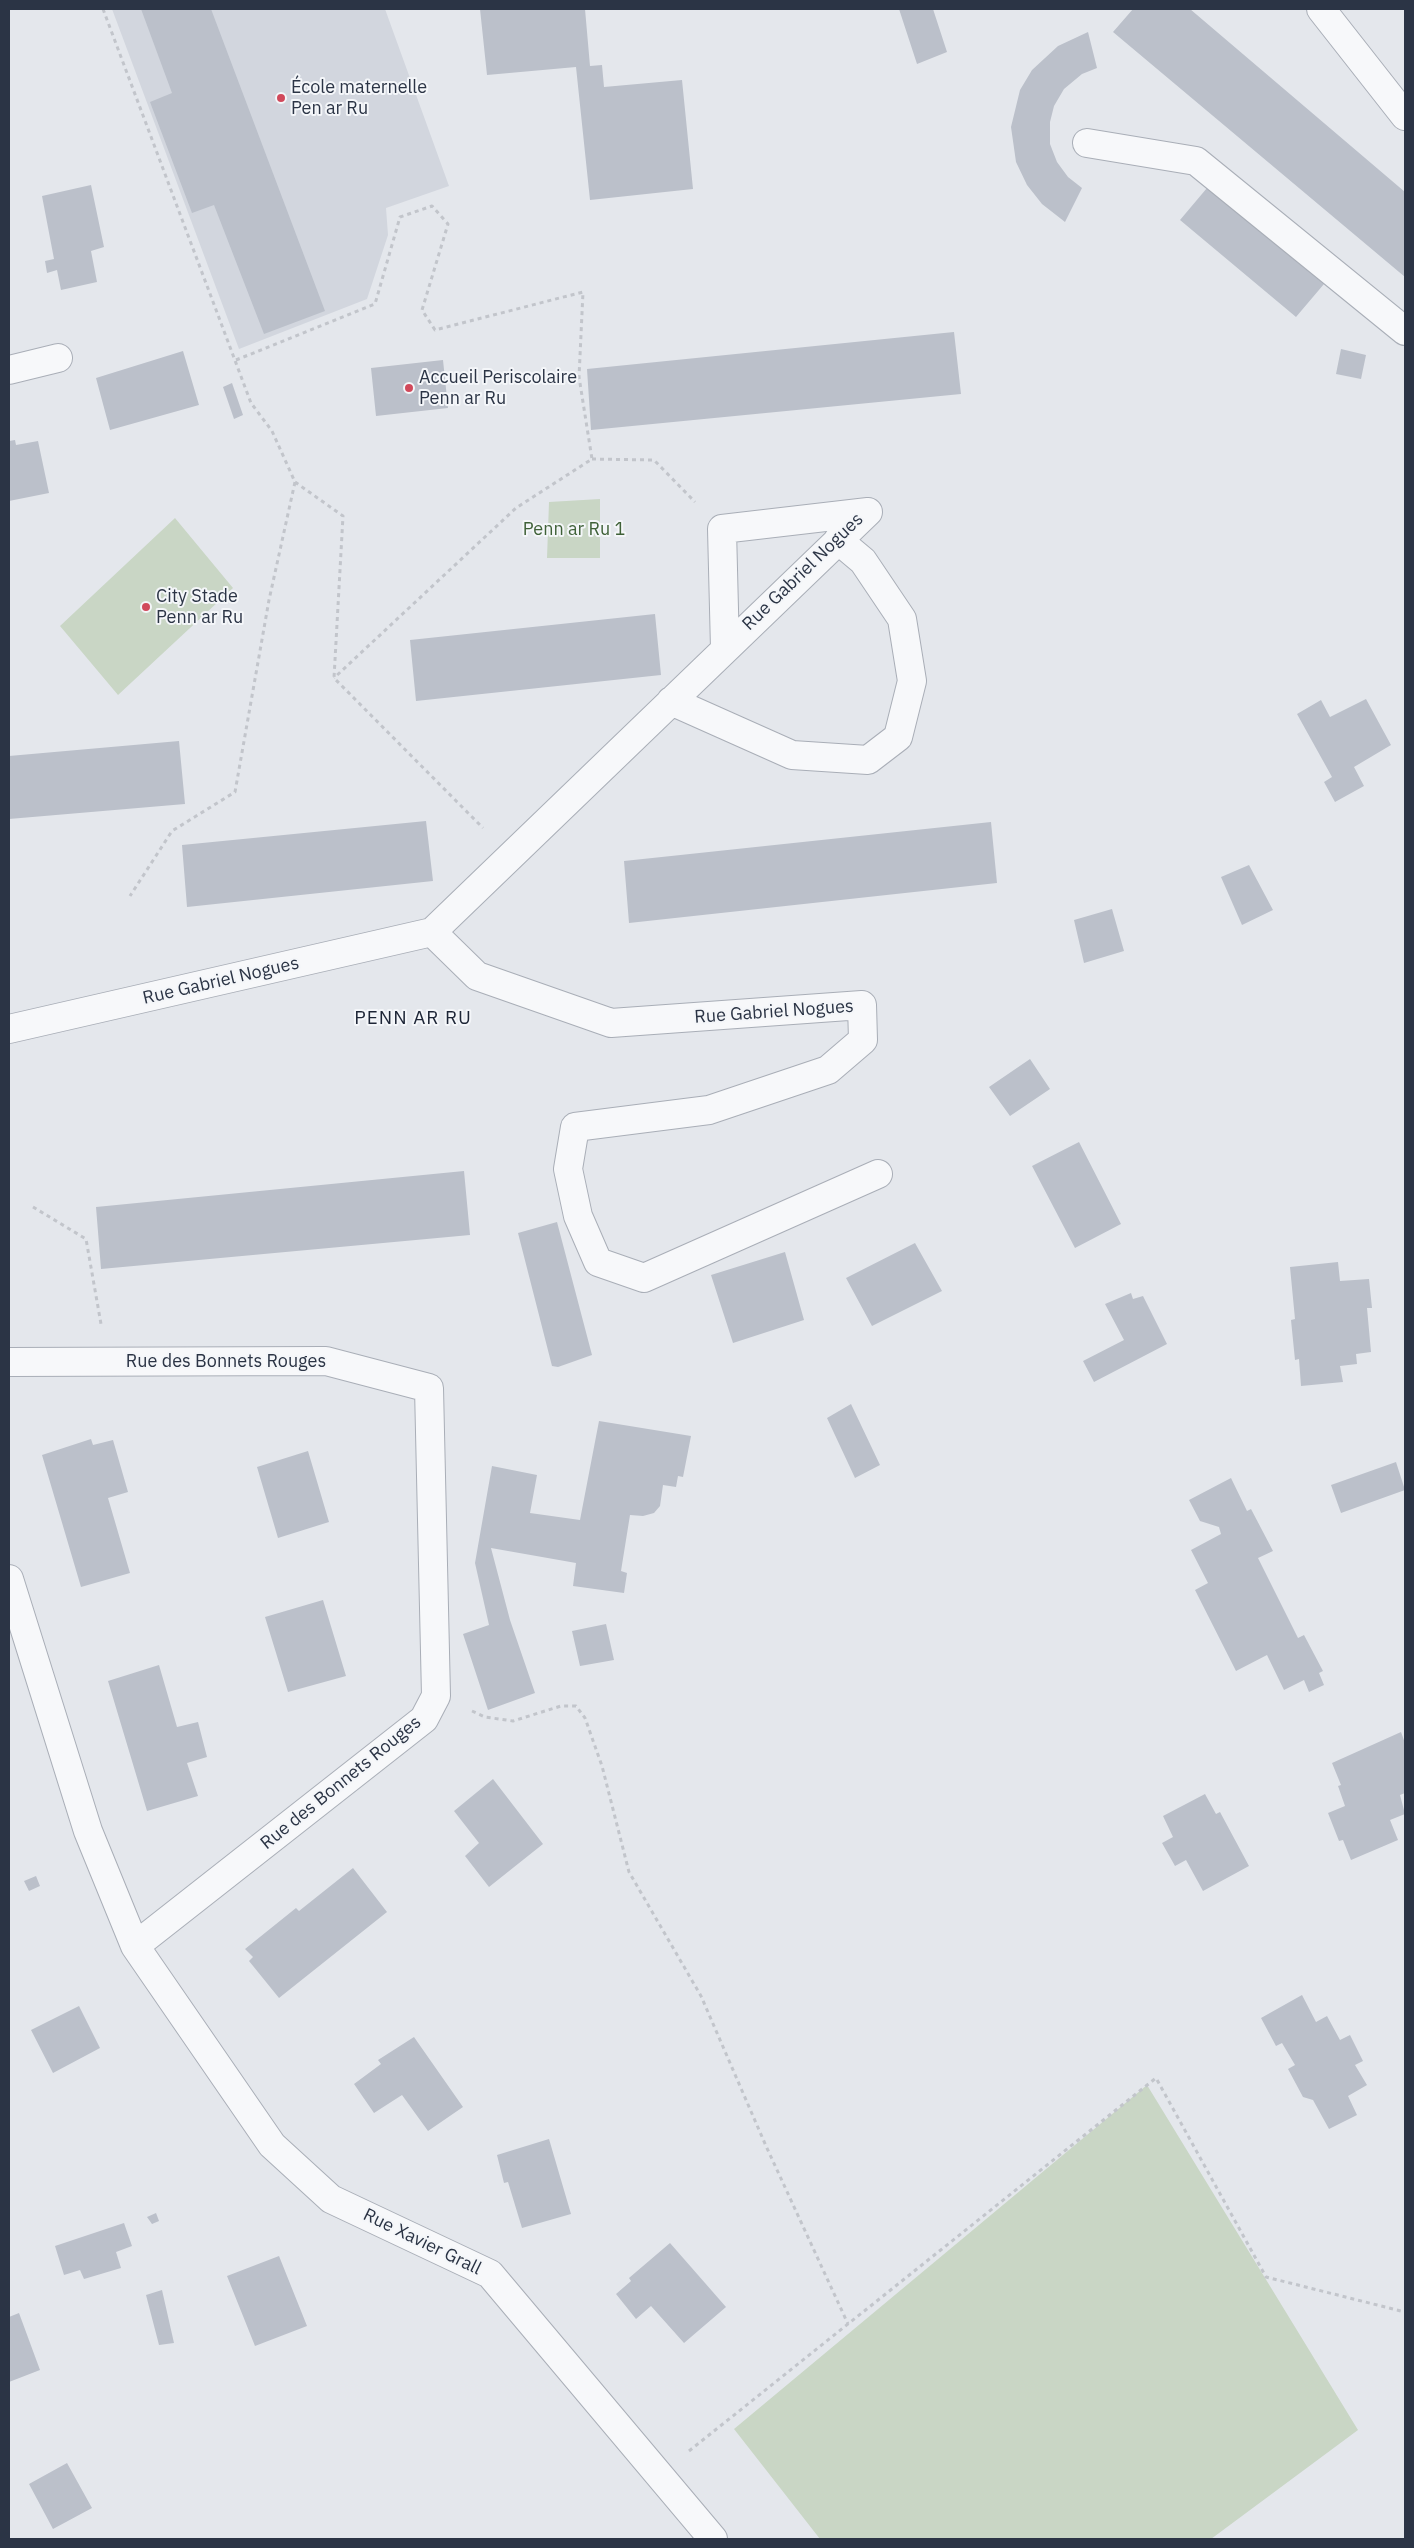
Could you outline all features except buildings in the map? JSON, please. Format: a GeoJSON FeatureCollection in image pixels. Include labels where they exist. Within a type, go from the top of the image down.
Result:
{"type":"FeatureCollection","features":[{"type":"Feature","properties":{"kind":"street"},"geometry":{"type":"LineString","coordinates":[[1321,9],[1405,116]]}},
{"type":"Feature","properties":{"kind":"street"},"geometry":{"type":"LineString","coordinates":[[1087,143],[1196,160],[1405,330]]}},
{"type":"Feature","properties":{"kind":"street"},"geometry":{"type":"LineString","coordinates":[[9,370],[58,358]]}},
{"type":"Feature","properties":{"kind":"street","name":"Rue Gabriel Nogues"},"geometry":{"type":"LineString","coordinates":[[9,1029],[432,932],[868,512],[722,529],[724,649]]}},
{"type":"Feature","properties":{"kind":"street"},"geometry":{"type":"LineString","coordinates":[[671,701],[792,755],[868,760],[898,737],[912,681],[902,619],[863,561],[838,540]]}},
{"type":"Feature","properties":{"kind":"street","name":"Rue Gabriel Nogues"},"geometry":{"type":"LineString","coordinates":[[432,932],[477,976],[611,1023],[862,1005],[863,1040],[828,1070],[708,1110],[575,1128],[568,1169],[578,1216],[598,1262],[644,1278],[878,1174]]}},
{"type":"Feature","properties":{"kind":"street","name":"Rue des Bonnets Rouges"},"geometry":{"type":"LineString","coordinates":[[9,1362],[326,1361],[429,1388],[436,1696],[424,1719],[136,1946]]}},
{"type":"Feature","properties":{"kind":"street"},"geometry":{"type":"LineString","coordinates":[[9,1579],[88,1831],[136,1946]]}},
{"type":"Feature","properties":{"kind":"street","name":"Rue Xavier Grall"},"geometry":{"type":"LineString","coordinates":[[136,1946],[272,2145],[331,2198],[490,2274],[713,2539]]}},
{"type":"Feature","properties":{"kind":"path"},"geometry":{"type":"LineString","coordinates":[[102,9],[251,403],[272,431],[295,482],[343,516],[334,678],[511,857]]}},
{"type":"Feature","properties":{"kind":"path"},"geometry":{"type":"LineString","coordinates":[[236,360],[375,304],[400,217],[432,206],[448,224],[422,310],[435,330],[583,292],[579,377],[592,459]]}},
{"type":"Feature","properties":{"kind":"path"},"geometry":{"type":"LineString","coordinates":[[334,678],[516,508],[592,459],[654,460],[722,529]]}},
{"type":"Feature","properties":{"kind":"path"},"geometry":{"type":"LineString","coordinates":[[130,896],[172,831],[235,792],[269,600],[295,482]]}},
{"type":"Feature","properties":{"kind":"path"},"geometry":{"type":"LineString","coordinates":[[33,1207],[86,1239],[108,1362]]}},
{"type":"Feature","properties":{"kind":"path"},"geometry":{"type":"LineString","coordinates":[[436,1696],[485,1717],[513,1722],[561,1706],[576,1706],[585,1718],[602,1766],[629,1872],[701,1996],[766,2146],[848,2324]]}},
{"type":"Feature","properties":{"kind":"path"},"geometry":{"type":"LineString","coordinates":[[659,2475],[1156,2078],[1266,2277],[1405,2312]]}},
{"type":"Feature","properties":{"kind":"shaded area","name":"École maternelle Pen ar Ru"},"geometry":{"type":"Polygon","coordinates":[[[112,9],[385,9],[449,186],[386,208],[388,235],[367,299],[239,349],[112,9]]]}},
{"type":"Feature","properties":{"kind":"green space","name":"Penn ar Ru 1"},"geometry":{"type":"Polygon","coordinates":[[[600,499],[600,558],[547,558],[549,502],[600,499]]]}},
{"type":"Feature","properties":{"kind":"green space","name":"City Stade Penn ar Ru"},"geometry":{"type":"Polygon","coordinates":[[[175,518],[233,588],[118,695],[60,626],[175,518]]]}},
{"type":"Feature","properties":{"kind":"green space"},"geometry":{"type":"Polygon","coordinates":[[[1147,2085],[1358,2430],[1211,2539],[820,2539],[734,2429],[1147,2085]]]}},
{"type":"Feature","properties":{"kind":"place","name":"École maternelle Pen ar Ru"},"geometry":{"type":"Point","coordinates":[281,98]}},
{"type":"Feature","properties":{"kind":"place","name":"Accueil Periscolaire Penn ar Ru"},"geometry":{"type":"Point","coordinates":[409,388]}},
{"type":"Feature","properties":{"kind":"place","name":"City Stade Penn ar Ru"},"geometry":{"type":"Point","coordinates":[146,607]}},
{"type":"Feature","properties":{"kind":"district","name":"PENN AR RU"},"geometry":{"type":"Point","coordinates":[413,1019]}}]}
